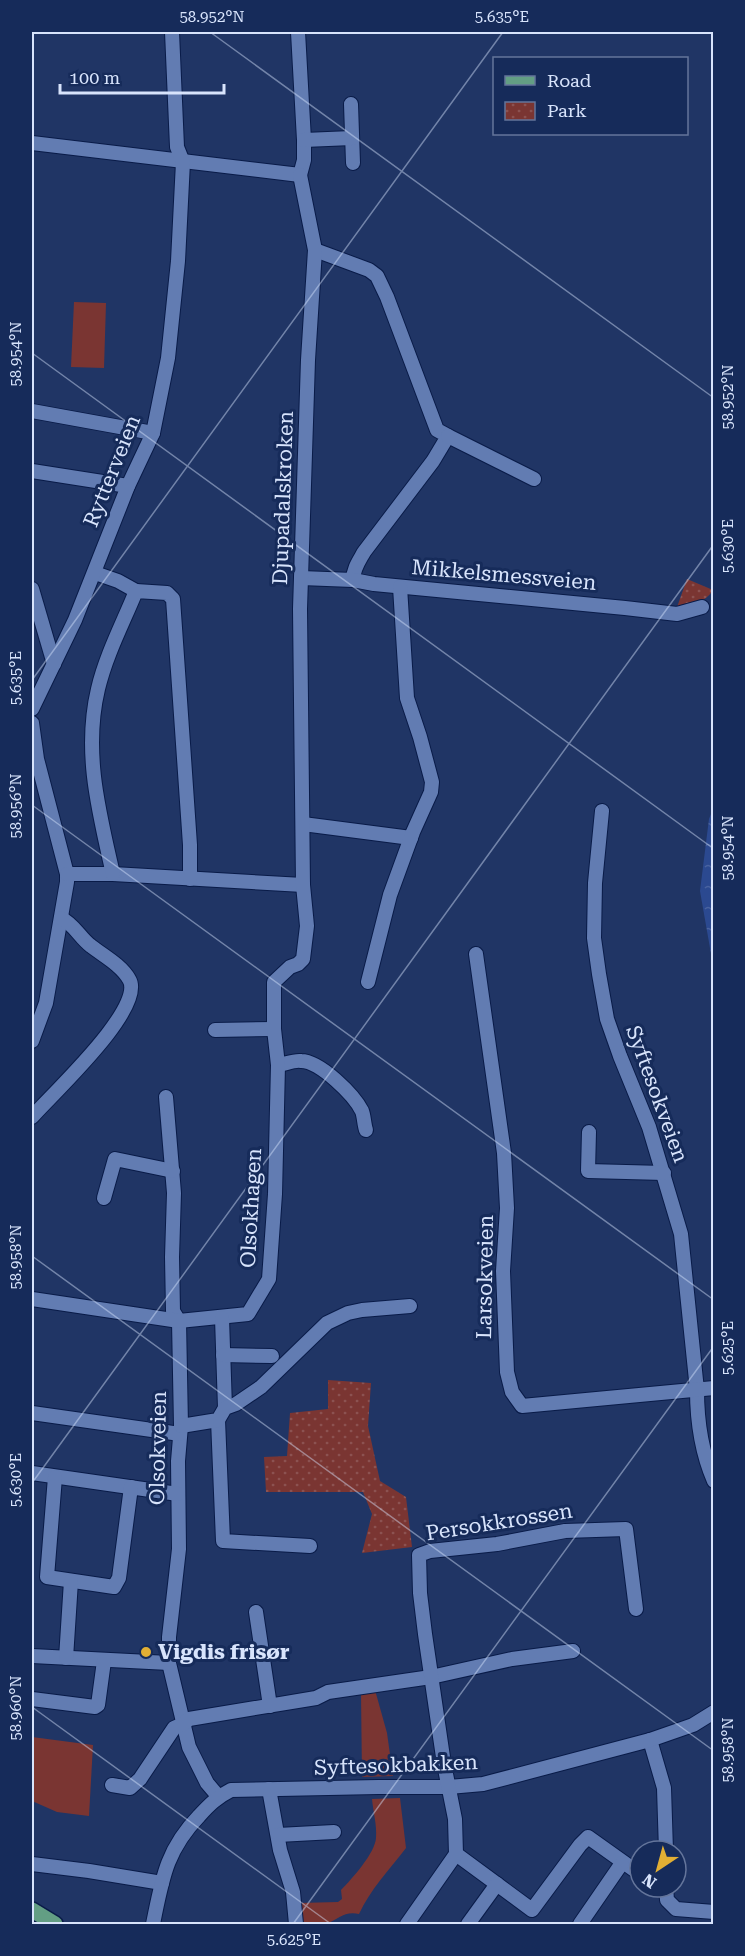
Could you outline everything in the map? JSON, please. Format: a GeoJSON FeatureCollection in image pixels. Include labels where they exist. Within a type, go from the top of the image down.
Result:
{"type":"FeatureCollection","features":[{"type":"Feature","properties":{"kind":"main road"},"geometry":{"type":"LineString","coordinates":[[32,1910],[55,1924]]}},
{"type":"Feature","properties":{"kind":"main road"},"geometry":{"type":"LineString","coordinates":[[32,1919],[40,1924]]}},
{"type":"Feature","properties":{"kind":"street","name":"Rytterveien"},"geometry":{"type":"LineString","coordinates":[[32,709],[95,573],[128,486],[153,432],[168,358],[178,261],[183,162],[177,147],[172,32]]}},
{"type":"Feature","properties":{"kind":"street","name":"Djupadalskroken"},"geometry":{"type":"LineString","coordinates":[[273,996],[274,982],[290,967],[303,959],[307,926],[303,885],[301,578],[308,360],[315,250],[300,175],[304,160],[304,140],[298,32]]}},
{"type":"Feature","properties":{"kind":"street"},"geometry":{"type":"LineString","coordinates":[[351,104],[353,163]]}},
{"type":"Feature","properties":{"kind":"street"},"geometry":{"type":"LineString","coordinates":[[304,140],[352,138]]}},
{"type":"Feature","properties":{"kind":"street"},"geometry":{"type":"LineString","coordinates":[[32,143],[300,175]]}},
{"type":"Feature","properties":{"kind":"street"},"geometry":{"type":"LineString","coordinates":[[315,250],[369,270],[377,276],[437,430],[534,478]]}},
{"type":"Feature","properties":{"kind":"street"},"geometry":{"type":"LineString","coordinates":[[32,411],[153,432]]}},
{"type":"Feature","properties":{"kind":"street"},"geometry":{"type":"LineString","coordinates":[[353,580],[353,574],[364,552],[433,461],[448,436]]}},
{"type":"Feature","properties":{"kind":"street"},"geometry":{"type":"LineString","coordinates":[[32,471],[128,486]]}},
{"type":"Feature","properties":{"kind":"street"},"geometry":{"type":"LineString","coordinates":[[95,573],[118,581],[136,591],[167,593],[173,599],[190,845],[190,879]]}},
{"type":"Feature","properties":{"kind":"street","name":"Mikkelsmessveien"},"geometry":{"type":"LineString","coordinates":[[301,578],[353,580],[677,614],[702,607]]}},
{"type":"Feature","properties":{"kind":"street"},"geometry":{"type":"LineString","coordinates":[[368,982],[390,895],[431,792],[432,782],[407,698],[400,586]]}},
{"type":"Feature","properties":{"kind":"street"},"geometry":{"type":"LineString","coordinates":[[32,589],[54,664]]}},
{"type":"Feature","properties":{"kind":"street"},"geometry":{"type":"LineString","coordinates":[[113,874],[95,794],[91,762],[91,729],[104,670],[136,591]]}},
{"type":"Feature","properties":{"kind":"street"},"geometry":{"type":"LineString","coordinates":[[32,723],[37,759],[67,874],[62,918],[46,1003],[32,1041]]}},
{"type":"Feature","properties":{"kind":"street","name":"Syftesokveien"},"geometry":{"type":"LineString","coordinates":[[602,811],[595,883],[594,938],[599,974],[608,1019],[649,1127],[681,1234],[697,1390]]}},
{"type":"Feature","properties":{"kind":"street"},"geometry":{"type":"LineString","coordinates":[[303,824],[411,838]]}},
{"type":"Feature","properties":{"kind":"street"},"geometry":{"type":"LineString","coordinates":[[67,874],[113,874],[303,885]]}},
{"type":"Feature","properties":{"kind":"street"},"geometry":{"type":"LineString","coordinates":[[32,1117],[109,1033],[130,1000],[132,987],[130,980],[111,961],[87,943],[68,921],[62,918]]}},
{"type":"Feature","properties":{"kind":"street","name":"Larsokveien"},"geometry":{"type":"LineString","coordinates":[[476,954],[504,1153],[507,1208],[503,1271],[504,1346],[512,1392],[522,1406],[714,1388]]}},
{"type":"Feature","properties":{"kind":"street","name":"Olsokhagen"},"geometry":{"type":"LineString","coordinates":[[32,1299],[179,1321],[248,1314],[269,1279],[275,1194],[278,1065],[273,996]]}},
{"type":"Feature","properties":{"kind":"street"},"geometry":{"type":"LineString","coordinates":[[215,1030],[274,1029]]}},
{"type":"Feature","properties":{"kind":"street"},"geometry":{"type":"LineString","coordinates":[[278,1065],[302,1060],[314,1064],[328,1074],[351,1096],[362,1112],[366,1130]]}},
{"type":"Feature","properties":{"kind":"street","name":"Olsokveien"},"geometry":{"type":"LineString","coordinates":[[166,1097],[172,1171],[173,1311],[179,1321],[180,1430],[179,1549],[169,1637],[169,1663],[189,1747],[207,1784],[218,1796]]}},
{"type":"Feature","properties":{"kind":"street"},"geometry":{"type":"LineString","coordinates":[[589,1132],[588,1171],[664,1173]]}},
{"type":"Feature","properties":{"kind":"street"},"geometry":{"type":"LineString","coordinates":[[103,1198],[116,1159],[172,1171]]}},
{"type":"Feature","properties":{"kind":"street"},"geometry":{"type":"LineString","coordinates":[[32,1413],[180,1430],[222,1414],[254,1393],[327,1323],[348,1312],[410,1306]]}},
{"type":"Feature","properties":{"kind":"street"},"geometry":{"type":"LineString","coordinates":[[222,1318],[223,1540],[310,1546]]}},
{"type":"Feature","properties":{"kind":"street"},"geometry":{"type":"LineString","coordinates":[[223,1355],[272,1356]]}},
{"type":"Feature","properties":{"kind":"street"},"geometry":{"type":"LineString","coordinates":[[697,1390],[700,1439],[714,1481]]}},
{"type":"Feature","properties":{"kind":"street"},"geometry":{"type":"LineString","coordinates":[[32,1473],[178,1494]]}},
{"type":"Feature","properties":{"kind":"street"},"geometry":{"type":"LineString","coordinates":[[55,1477],[46,1577],[114,1587],[117,1585],[126,1536],[131,1487]]}},
{"type":"Feature","properties":{"kind":"street","name":"Persokkrossen"},"geometry":{"type":"LineString","coordinates":[[456,1854],[455,1819],[431,1677],[419,1555],[430,1551],[497,1544],[565,1531],[626,1528],[636,1609]]}},
{"type":"Feature","properties":{"kind":"street"},"geometry":{"type":"LineString","coordinates":[[66,1658],[71,1581]]}},
{"type":"Feature","properties":{"kind":"street"},"geometry":{"type":"LineString","coordinates":[[256,1612],[270,1706]]}},
{"type":"Feature","properties":{"kind":"street"},"geometry":{"type":"LineString","coordinates":[[111,1785],[130,1788],[146,1781],[174,1728],[183,1725],[189,1719],[316,1698],[328,1692],[431,1677],[512,1659],[573,1651]]}},
{"type":"Feature","properties":{"kind":"street"},"geometry":{"type":"LineString","coordinates":[[32,1656],[169,1663]]}},
{"type":"Feature","properties":{"kind":"street"},"geometry":{"type":"LineString","coordinates":[[32,1699],[95,1707],[98,1705],[104,1661]]}},
{"type":"Feature","properties":{"kind":"street","name":"Syftesokbakken"},"geometry":{"type":"LineString","coordinates":[[218,1796],[231,1790],[449,1787],[502,1780],[650,1740],[693,1725],[714,1712]]}},
{"type":"Feature","properties":{"kind":"street"},"geometry":{"type":"LineString","coordinates":[[650,1740],[664,1788],[666,1839]]}},
{"type":"Feature","properties":{"kind":"street"},"geometry":{"type":"LineString","coordinates":[[269,1789],[280,1851],[293,1892],[296,1924]]}},
{"type":"Feature","properties":{"kind":"street"},"geometry":{"type":"LineString","coordinates":[[153,1924],[162,1883],[176,1844],[190,1825],[218,1796]]}},
{"type":"Feature","properties":{"kind":"street"},"geometry":{"type":"LineString","coordinates":[[278,1835],[334,1832]]}},
{"type":"Feature","properties":{"kind":"street"},"geometry":{"type":"LineString","coordinates":[[407,1924],[456,1854],[532,1910],[588,1837],[628,1867]]}},
{"type":"Feature","properties":{"kind":"street"},"geometry":{"type":"LineString","coordinates":[[580,1924],[622,1863]]}},
{"type":"Feature","properties":{"kind":"street"},"geometry":{"type":"LineString","coordinates":[[32,1864],[162,1883]]}},
{"type":"Feature","properties":{"kind":"street"},"geometry":{"type":"LineString","coordinates":[[468,1924],[497,1884]]}},
{"type":"Feature","properties":{"kind":"street"},"geometry":{"type":"LineString","coordinates":[[667,1899],[676,1909],[714,1912]]}},
{"type":"Feature","properties":{"kind":"green space"},"geometry":{"type":"Polygon","coordinates":[[[74,302],[106,303],[104,368],[71,367],[74,302]]]}},
{"type":"Feature","properties":{"kind":"green space"},"geometry":{"type":"Polygon","coordinates":[[[687,579],[713,590],[702,601],[676,610],[687,579]]]}},
{"type":"Feature","properties":{"kind":"green space"},"geometry":{"type":"Polygon","coordinates":[[[328,1380],[371,1383],[368,1426],[380,1481],[406,1497],[412,1547],[362,1553],[372,1514],[363,1492],[266,1492],[264,1457],[287,1456],[290,1413],[328,1409],[328,1380]]]}},
{"type":"Feature","properties":{"kind":"green space"},"geometry":{"type":"Polygon","coordinates":[[[375,1690],[387,1733],[393,1776],[362,1777],[361,1693],[375,1690]]]}},
{"type":"Feature","properties":{"kind":"green space"},"geometry":{"type":"Polygon","coordinates":[[[32,1737],[93,1745],[89,1816],[57,1812],[32,1801],[32,1737]]]}},
{"type":"Feature","properties":{"kind":"green space"},"geometry":{"type":"Polygon","coordinates":[[[400,1798],[406,1848],[374,1888],[359,1914],[345,1915],[323,1925],[301,1924],[299,1903],[338,1902],[342,1899],[341,1890],[357,1873],[372,1851],[376,1833],[372,1799],[400,1798]]]}},
{"type":"Feature","properties":{"kind":"water"},"geometry":{"type":"Polygon","coordinates":[[[713,809],[713,965],[700,891],[709,819],[713,809]]]}},
{"type":"Feature","properties":{"kind":"place","name":"Vigdis frisør"},"geometry":{"type":"Point","coordinates":[146,1652]}}]}
